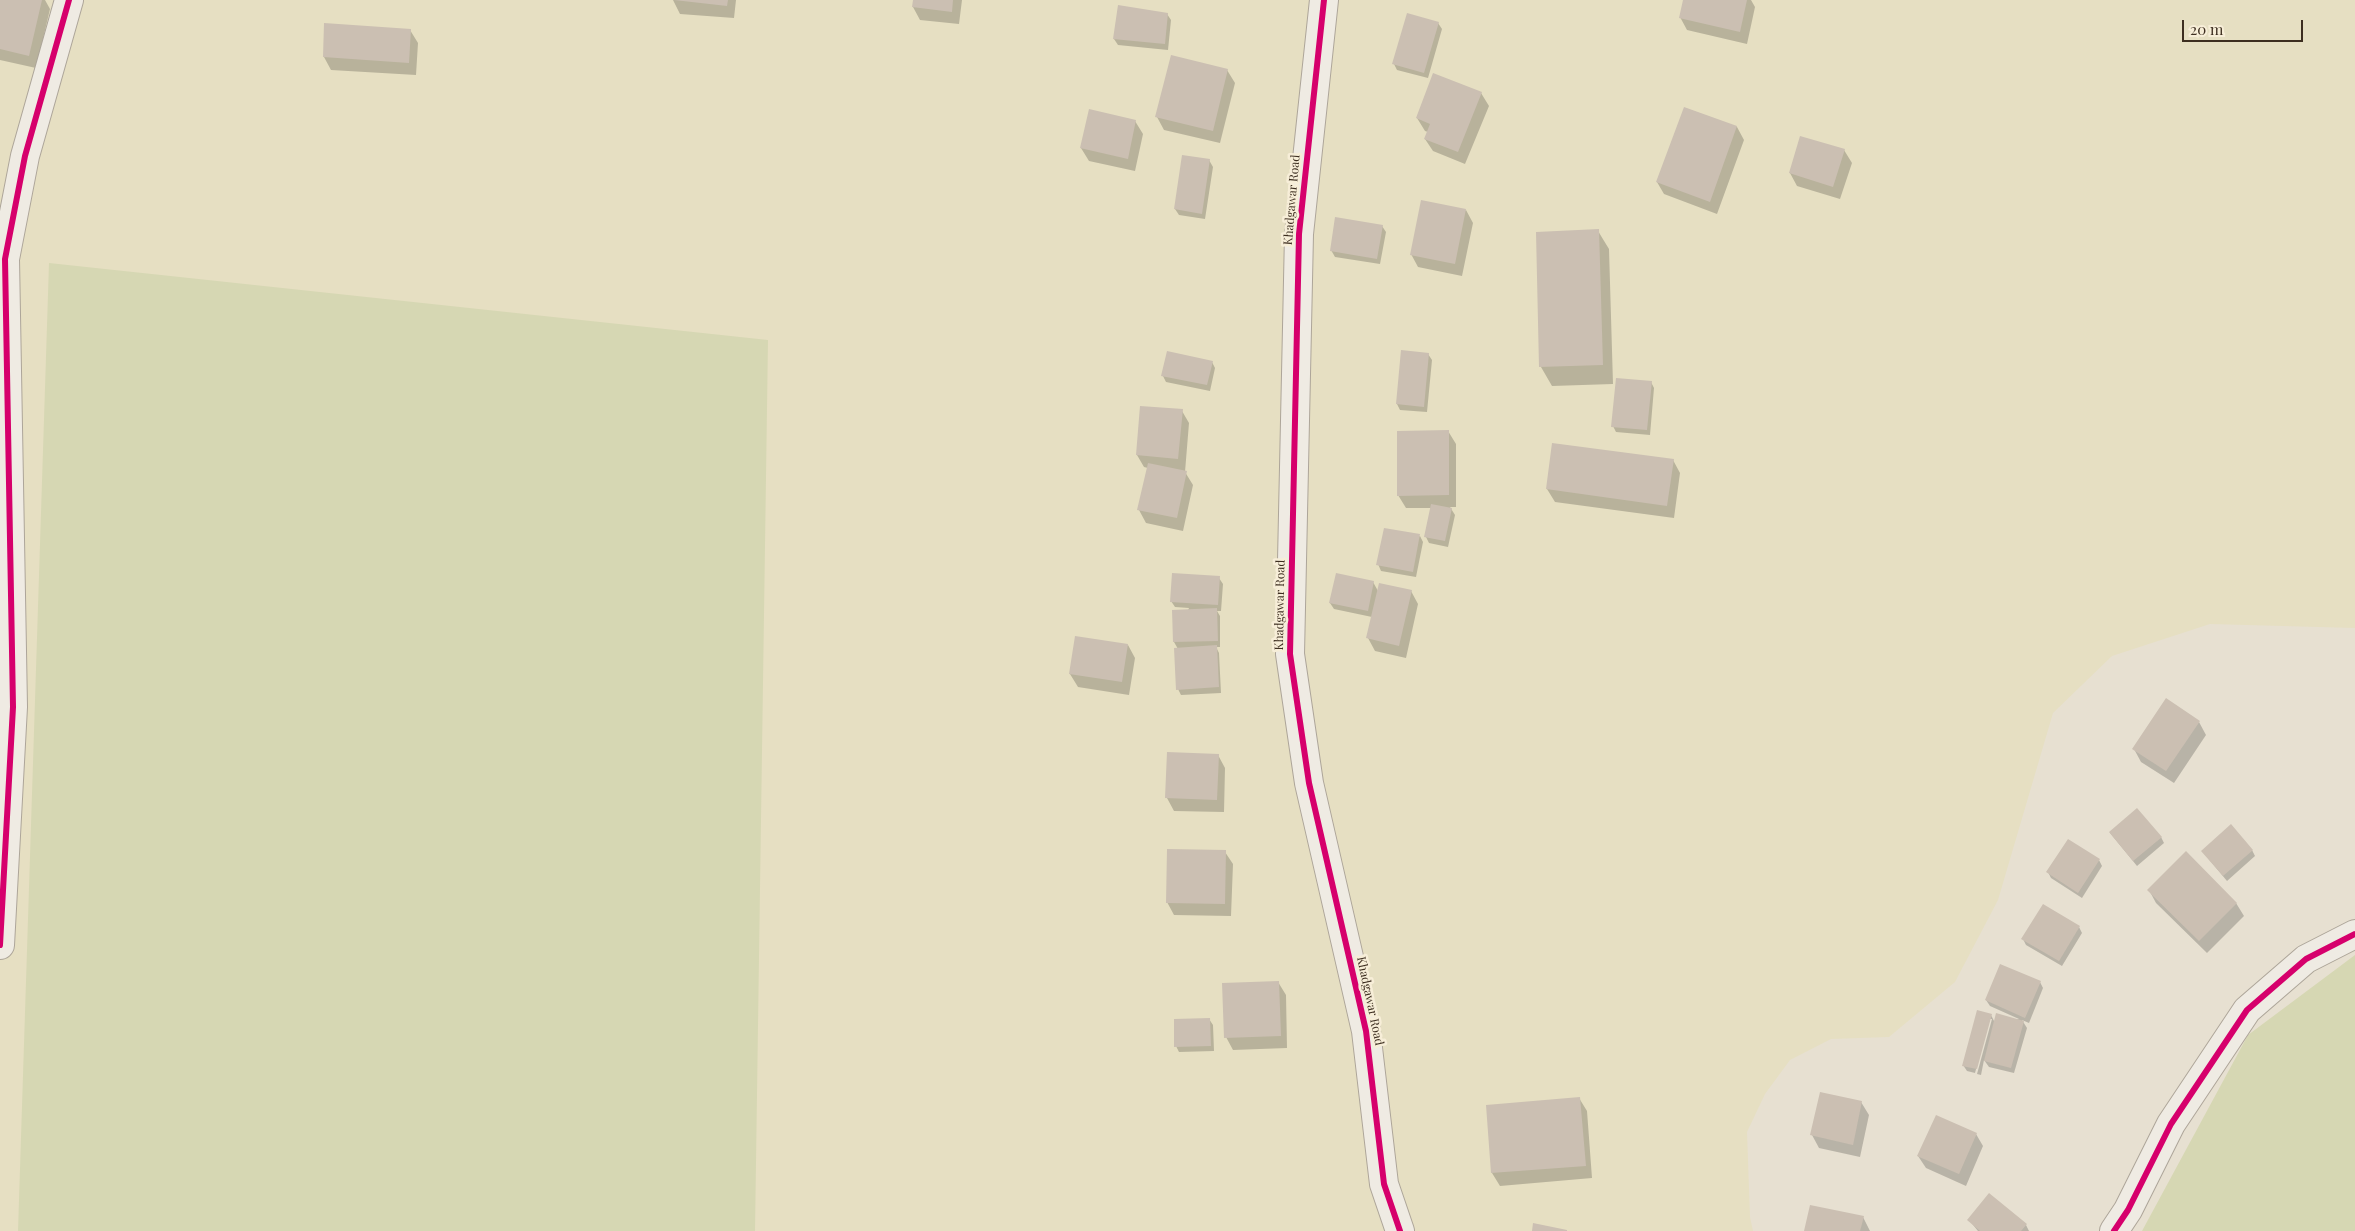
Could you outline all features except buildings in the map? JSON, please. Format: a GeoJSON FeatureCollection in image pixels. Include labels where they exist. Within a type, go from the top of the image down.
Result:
{"type":"FeatureCollection","features":[{"type":"Feature","properties":{"kind":"street"},"geometry":{"type":"LineString","coordinates":[[0,945],[12,707],[5,259],[25,156],[69,0]]}},
{"type":"Feature","properties":{"kind":"street","name":"Khadgawar Road"},"geometry":{"type":"LineString","coordinates":[[1324,0],[1299,234],[1290,654],[1309,783],[1366,1031],[1384,1184],[1400,1231]]}},
{"type":"Feature","properties":{"kind":"street"},"geometry":{"type":"LineString","coordinates":[[2114,1231],[2128,1210],[2171,1124],[2247,1010],[2306,959],[2355,934]]}},
{"type":"Feature","properties":{"kind":"shaded area"},"geometry":{"type":"Polygon","coordinates":[[[0,0],[2355,0],[2355,628],[2210,624],[2112,656],[2053,713],[1998,900],[1955,982],[1889,1037],[1831,1039],[1790,1060],[1765,1094],[1747,1132],[1750,1217],[1753,1231],[0,1231],[0,0]]]}},
{"type":"Feature","properties":{"kind":"green space"},"geometry":{"type":"Polygon","coordinates":[[[49,263],[768,340],[755,1231],[18,1231],[49,263]]]}},
{"type":"Feature","properties":{"kind":"green space"},"geometry":{"type":"Polygon","coordinates":[[[2355,955],[2355,1231],[2142,1231],[2248,1035],[2355,955]]]}},
{"type":"Feature","properties":{"kind":"cycle path"},"geometry":{"type":"LineString","coordinates":[[0,945],[13,707],[5,259],[25,156],[69,0]]}},
{"type":"Feature","properties":{"kind":"cycle path"},"geometry":{"type":"LineString","coordinates":[[1324,0],[1299,234],[1290,654],[1309,783],[1366,1031],[1384,1184],[1400,1231]]}},
{"type":"Feature","properties":{"kind":"cycle path"},"geometry":{"type":"LineString","coordinates":[[2114,1231],[2128,1210],[2171,1124],[2247,1010],[2306,959],[2355,934]]}}]}
